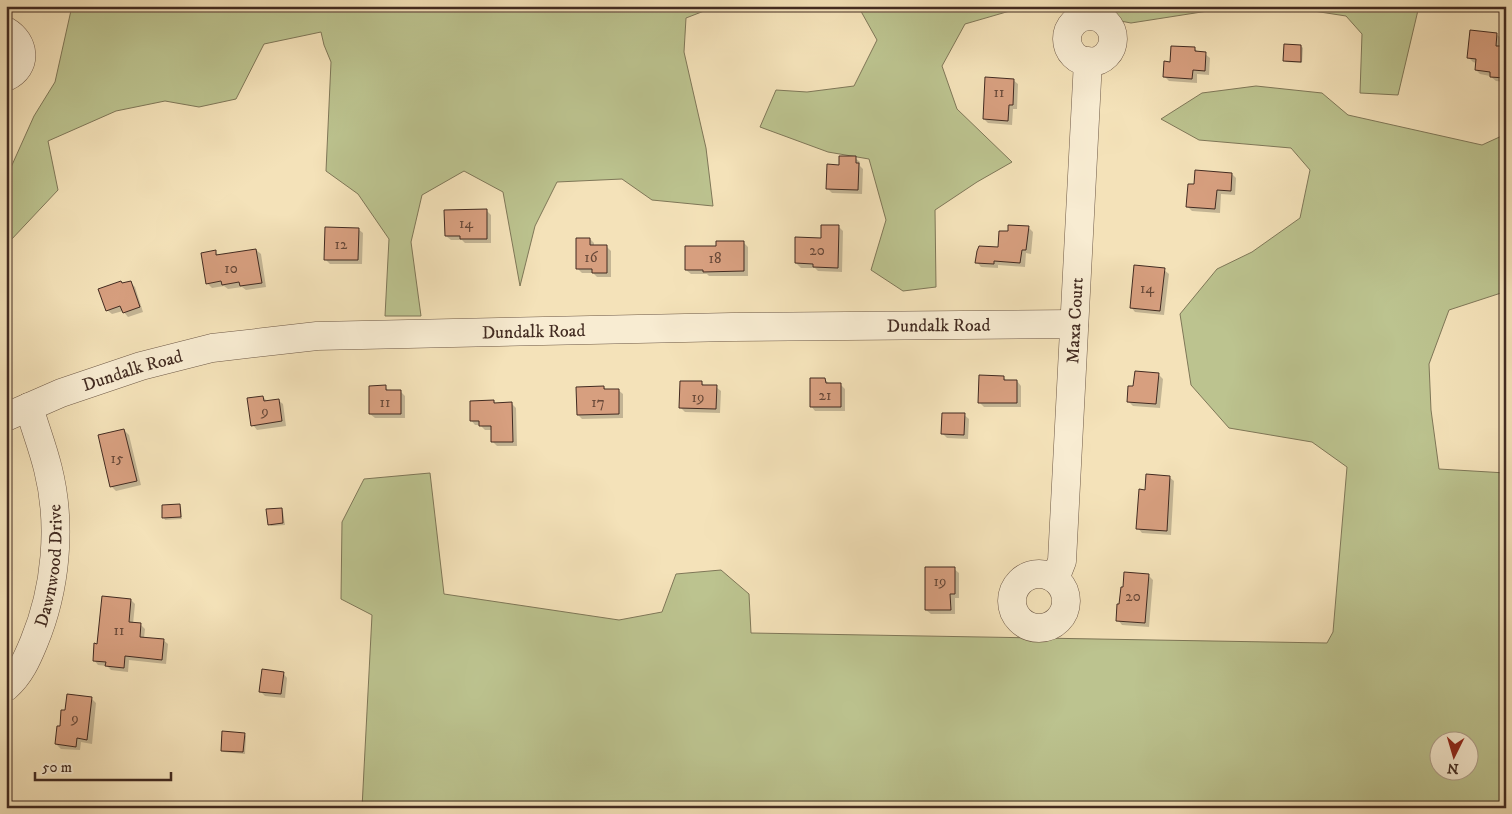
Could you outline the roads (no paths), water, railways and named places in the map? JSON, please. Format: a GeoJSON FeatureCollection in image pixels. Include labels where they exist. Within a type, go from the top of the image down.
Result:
{"type":"FeatureCollection","features":[{"type":"Feature","properties":{"kind":"street"},"geometry":{"type":"LineString","coordinates":[[6,31],[18,40],[22,56],[16,70],[6,77]]}},
{"type":"Feature","properties":{"kind":"street","name":"Maxa Court"},"geometry":{"type":"LineString","coordinates":[[1055,579],[1062,561],[1088,61]]}},
{"type":"Feature","properties":{"kind":"street","name":"Dundalk Road"},"geometry":{"type":"LineString","coordinates":[[17,412],[61,393],[141,366],[212,348],[317,336],[722,327],[1074,324]]}},
{"type":"Feature","properties":{"kind":"street","name":"Dawnwood Drive"},"geometry":{"type":"LineString","coordinates":[[6,687],[21,670],[40,629],[51,582],[56,532],[48,469],[17,412]]}}]}
